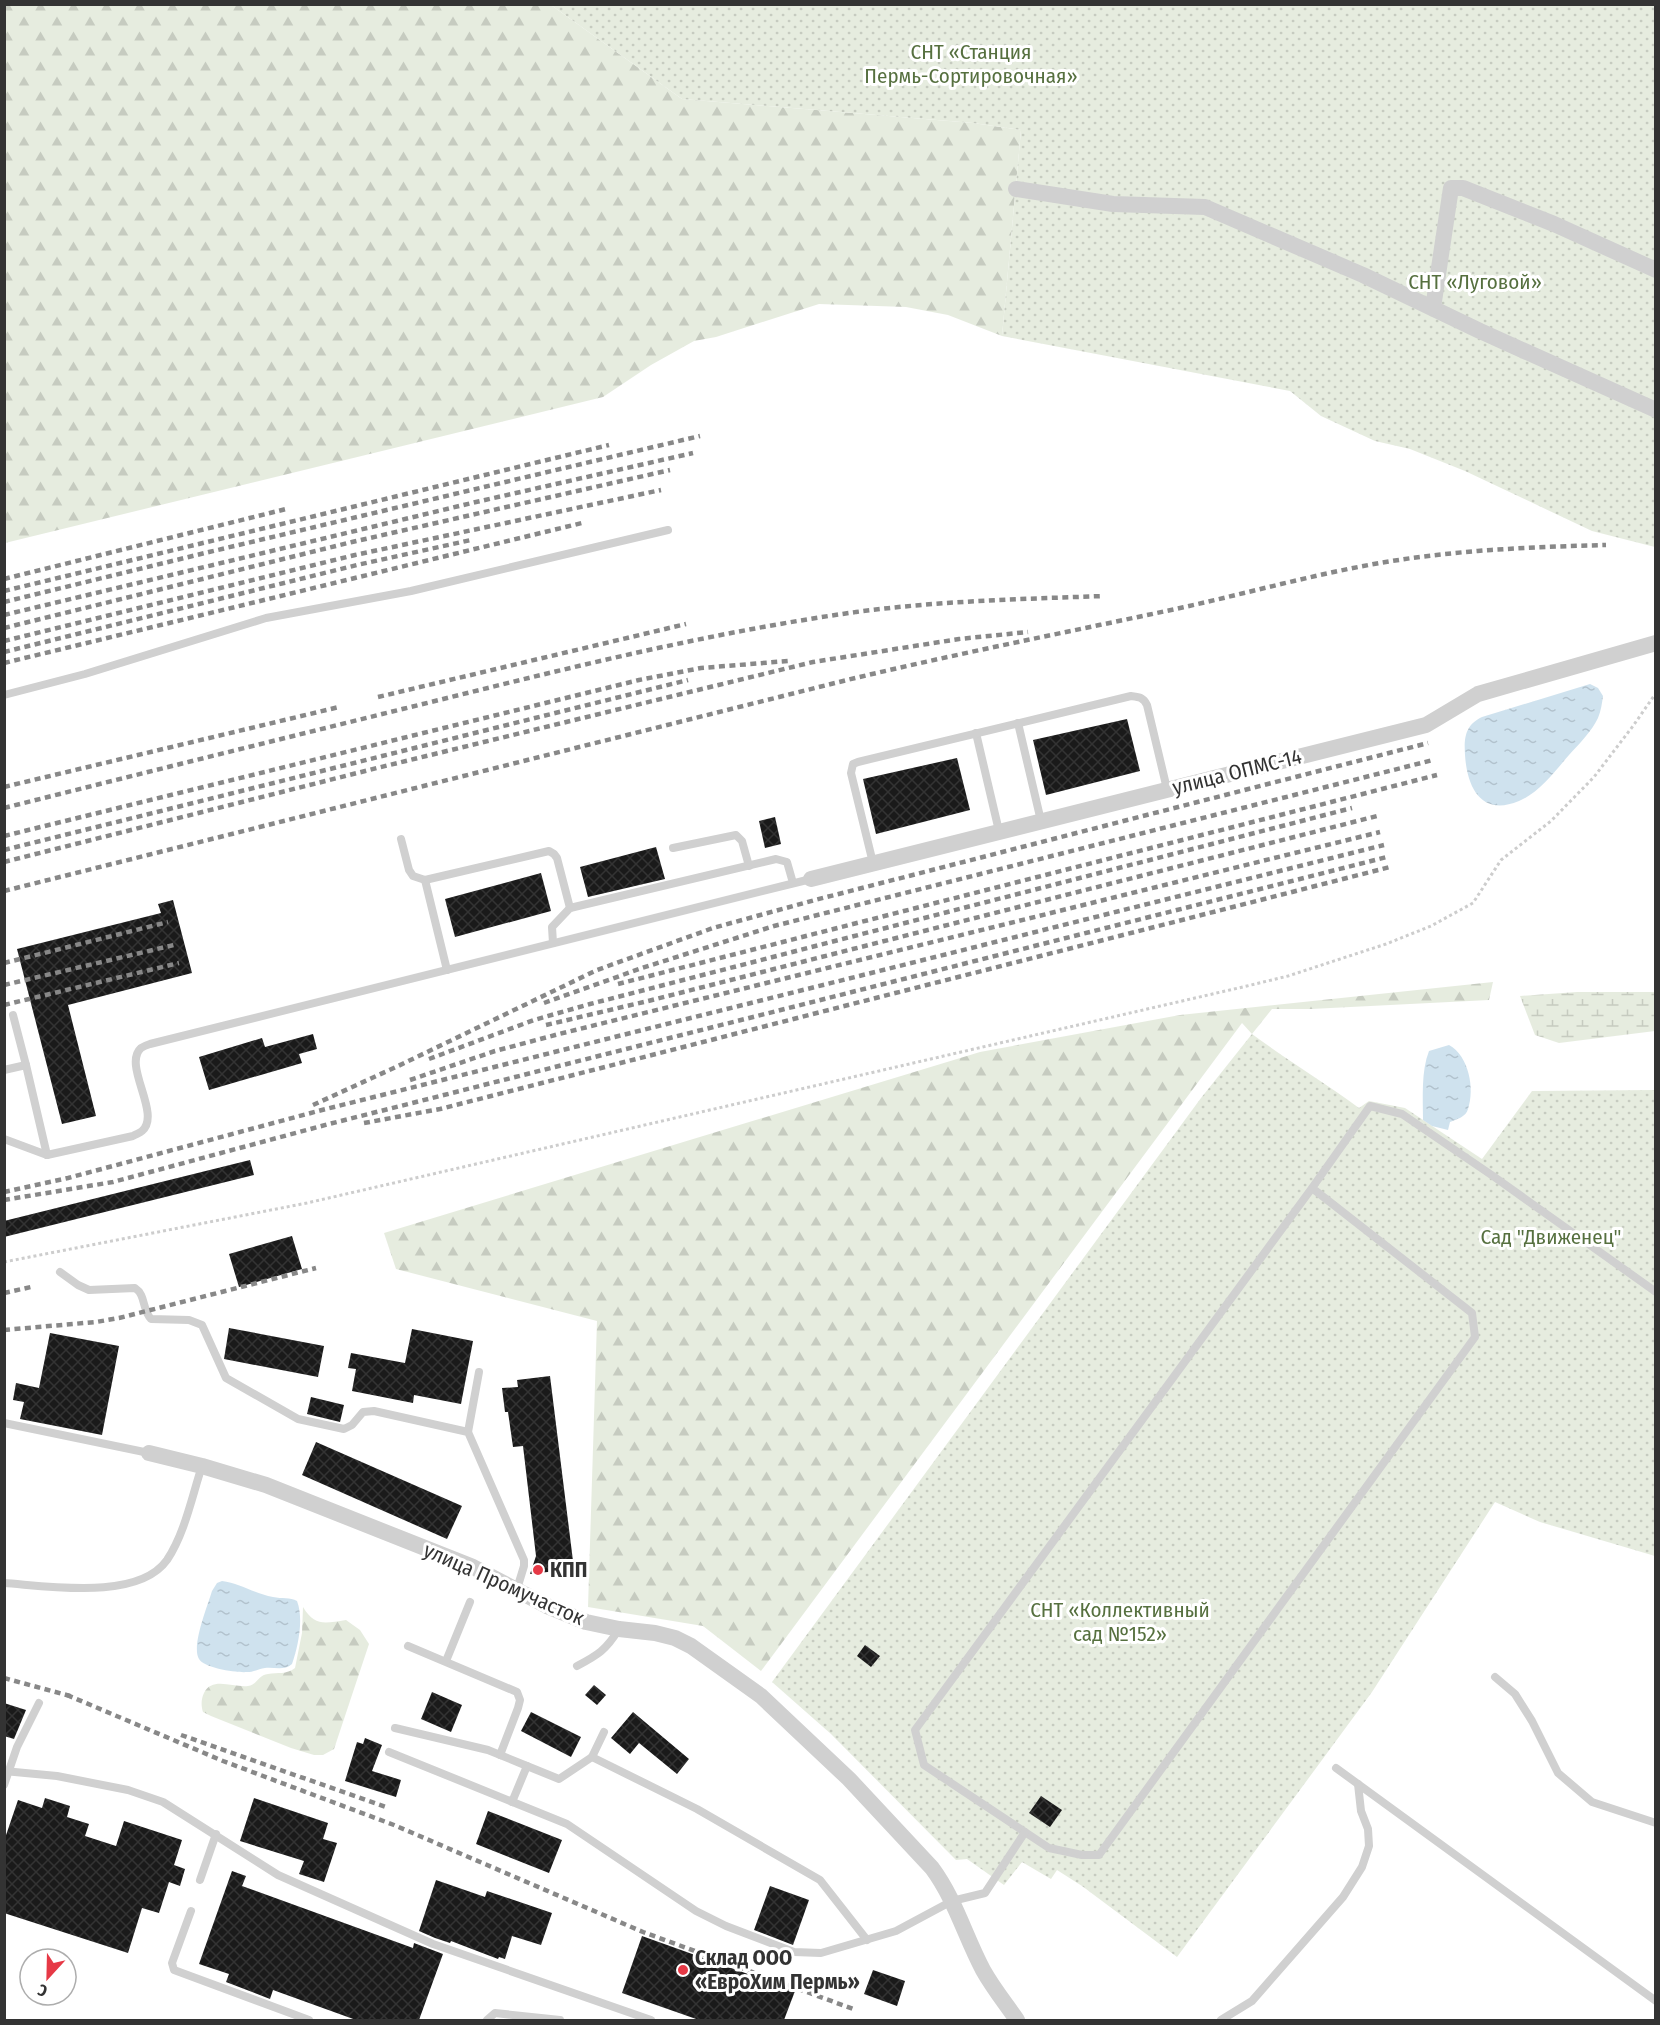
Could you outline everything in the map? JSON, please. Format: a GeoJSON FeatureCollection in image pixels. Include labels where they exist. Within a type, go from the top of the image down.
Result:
{"type":"FeatureCollection","features":[{"type":"Feature","properties":{"kind":"street"},"geometry":{"type":"LineString","coordinates":[[1433,308],[1450,188],[1463,188],[1656,270]]}},
{"type":"Feature","properties":{"kind":"street"},"geometry":{"type":"LineString","coordinates":[[1016,189],[1113,204],[1204,207],[1363,275],[1656,410]]}},
{"type":"Feature","properties":{"kind":"street","name":"улица ОПМС-14"},"geometry":{"type":"LineString","coordinates":[[811,879],[1426,725],[1478,694],[1656,643]]}},
{"type":"Feature","properties":{"kind":"street","name":"улица Промучасток"},"geometry":{"type":"LineString","coordinates":[[149,1454],[202,1466],[266,1485],[473,1566],[586,1622],[675,1638],[709,1658],[761,1696],[849,1779],[932,1868],[943,1882],[984,1971],[1017,2020]]}},
{"type":"Feature","properties":{"kind":"lane"},"geometry":{"type":"LineString","coordinates":[[4,694],[85,674],[266,618],[411,591],[668,530]]}},
{"type":"Feature","properties":{"kind":"lane"},"geometry":{"type":"LineString","coordinates":[[873,863],[851,774],[854,764],[976,733],[1131,696],[1139,697],[1147,705],[1167,789]]}},
{"type":"Feature","properties":{"kind":"lane"},"geometry":{"type":"LineString","coordinates":[[1018,723],[1041,821]]}},
{"type":"Feature","properties":{"kind":"lane"},"geometry":{"type":"LineString","coordinates":[[976,733],[999,831]]}},
{"type":"Feature","properties":{"kind":"lane"},"geometry":{"type":"LineString","coordinates":[[673,848],[736,835],[742,841],[748,866]]}},
{"type":"Feature","properties":{"kind":"lane"},"geometry":{"type":"LineString","coordinates":[[402,838],[412,876],[425,880],[549,851],[557,858],[570,908]]}},
{"type":"Feature","properties":{"kind":"lane"},"geometry":{"type":"LineString","coordinates":[[553,943],[552,927],[570,908],[782,860],[787,862],[793,883]]}},
{"type":"Feature","properties":{"kind":"lane"},"geometry":{"type":"LineString","coordinates":[[4,1139],[47,1155],[133,1136],[143,1131],[147,1122],[147,1112],[136,1066],[136,1056],[141,1048],[150,1044],[811,879]]}},
{"type":"Feature","properties":{"kind":"lane"},"geometry":{"type":"LineString","coordinates":[[425,880],[447,970]]}},
{"type":"Feature","properties":{"kind":"lane"},"geometry":{"type":"LineString","coordinates":[[13,1015],[47,1155]]}},
{"type":"Feature","properties":{"kind":"lane"},"geometry":{"type":"LineString","coordinates":[[4,1070],[26,1065]]}},
{"type":"Feature","properties":{"kind":"lane"},"geometry":{"type":"LineString","coordinates":[[1312,1188],[1472,1313],[1475,1337],[1099,1855],[1082,1855],[1049,1848],[924,1765],[915,1730],[1370,1106],[1402,1114],[1656,1292]]}},
{"type":"Feature","properties":{"kind":"lane"},"geometry":{"type":"LineString","coordinates":[[60,1272],[89,1290],[135,1288],[142,1295],[148,1318],[189,1320],[201,1324],[226,1378],[297,1419],[345,1430],[363,1412],[374,1411],[468,1432]]}},
{"type":"Feature","properties":{"kind":"lane"},"geometry":{"type":"LineString","coordinates":[[479,1372],[468,1432],[524,1560],[517,1589]]}},
{"type":"Feature","properties":{"kind":"lane"},"geometry":{"type":"LineString","coordinates":[[4,1423],[149,1454]]}},
{"type":"Feature","properties":{"kind":"lane"},"geometry":{"type":"LineString","coordinates":[[4,1583],[103,1588],[122,1585],[155,1572],[166,1561],[182,1529],[202,1466]]}},
{"type":"Feature","properties":{"kind":"lane"},"geometry":{"type":"LineString","coordinates":[[446,1661],[470,1602]]}},
{"type":"Feature","properties":{"kind":"lane"},"geometry":{"type":"LineString","coordinates":[[577,1666],[600,1654],[619,1629]]}},
{"type":"Feature","properties":{"kind":"lane"},"geometry":{"type":"LineString","coordinates":[[408,1646],[517,1692],[520,1700],[518,1708],[500,1755]]}},
{"type":"Feature","properties":{"kind":"lane"},"geometry":{"type":"LineString","coordinates":[[1495,1677],[1515,1694],[1532,1721],[1558,1773],[1592,1802],[1656,1823]]}},
{"type":"Feature","properties":{"kind":"lane"},"geometry":{"type":"LineString","coordinates":[[4,1785],[17,1747],[39,1703]]}},
{"type":"Feature","properties":{"kind":"lane"},"geometry":{"type":"LineString","coordinates":[[395,1728],[488,1750],[559,1779],[592,1757],[604,1732]]}},
{"type":"Feature","properties":{"kind":"lane"},"geometry":{"type":"LineString","coordinates":[[389,1752],[567,1824],[679,1900],[726,1926],[794,1952],[821,1953],[867,1940],[896,1931],[952,1901],[985,1893],[1025,1832]]}},
{"type":"Feature","properties":{"kind":"lane"},"geometry":{"type":"LineString","coordinates":[[592,1757],[698,1809],[820,1880],[867,1940]]}},
{"type":"Feature","properties":{"kind":"lane"},"geometry":{"type":"LineString","coordinates":[[512,1802],[527,1766]]}},
{"type":"Feature","properties":{"kind":"lane"},"geometry":{"type":"LineString","coordinates":[[1336,1768],[1656,2001]]}},
{"type":"Feature","properties":{"kind":"lane"},"geometry":{"type":"LineString","coordinates":[[7,1771],[57,1776],[128,1790],[163,1802],[278,1875],[433,1944],[651,2020]]}},
{"type":"Feature","properties":{"kind":"lane"},"geometry":{"type":"LineString","coordinates":[[1221,2020],[1252,2001],[1343,1897],[1362,1867],[1369,1846],[1368,1829],[1361,1811],[1358,1784]]}},
{"type":"Feature","properties":{"kind":"lane"},"geometry":{"type":"LineString","coordinates":[[200,1880],[216,1834]]}},
{"type":"Feature","properties":{"kind":"lane"},"geometry":{"type":"LineString","coordinates":[[191,1911],[172,1964],[174,1970],[309,2020]]}},
{"type":"Feature","properties":{"kind":"lane"},"geometry":{"type":"LineString","coordinates":[[487,2020],[495,2013],[560,2020]]}},
{"type":"Feature","properties":{"kind":"path"},"geometry":{"type":"LineString","coordinates":[[4,1262],[307,1203],[1257,984],[1339,961],[1431,926],[1473,903],[1501,860],[1551,821],[1594,777],[1656,693]]}},
{"type":"Feature","properties":{"kind":"green space"},"geometry":{"type":"Polygon","coordinates":[[[4,5],[551,5],[682,99],[973,123],[1021,130],[1002,336],[948,315],[906,307],[819,304],[716,337],[694,341],[651,365],[603,397],[5,543],[4,5]]]}},
{"type":"Feature","properties":{"kind":"green space","name":"СНТ «Луговой»"},"geometry":{"type":"Polygon","coordinates":[[[551,5],[1655,5],[1655,547],[1592,531],[1465,471],[1410,449],[1375,441],[1321,416],[1290,391],[1002,336],[1021,130],[973,123],[682,99],[551,5]]]}},
{"type":"Feature","properties":{"kind":"green space"},"geometry":{"type":"Polygon","coordinates":[[[1493,982],[1489,1000],[1272,1009],[1252,1034],[1242,1023],[761,1671],[703,1626],[588,1607],[597,1321],[396,1269],[384,1233],[980,1052],[1180,1015],[1493,982]]]}},
{"type":"Feature","properties":{"kind":"green space"},"geometry":{"type":"Polygon","coordinates":[[[1577,992],[1655,992],[1655,1031],[1559,1043],[1535,1035],[1520,996],[1577,992]]]}},
{"type":"Feature","properties":{"kind":"green space","name":"СНТ «Коллективный сад №152»"},"geometry":{"type":"Polygon","coordinates":[[[1252,1034],[1359,1108],[1369,1101],[1405,1108],[1482,1159],[1532,1091],[1655,1090],[1655,1556],[1540,1522],[1495,1502],[1372,1692],[1177,1957],[1057,1870],[1051,1879],[1022,1862],[1004,1885],[967,1859],[956,1860],[831,1734],[772,1682],[1201,1098],[1252,1034]]]}},
{"type":"Feature","properties":{"kind":"green space"},"geometry":{"type":"Polygon","coordinates":[[[303,1607],[316,1621],[346,1620],[360,1630],[369,1644],[334,1749],[323,1755],[314,1755],[291,1748],[211,1716],[203,1712],[202,1707],[204,1693],[212,1685],[248,1686],[265,1675],[295,1668],[302,1633],[303,1607]]]}},
{"type":"Feature","properties":{"kind":"water"},"geometry":{"type":"Polygon","coordinates":[[[1590,684],[1598,688],[1603,696],[1598,718],[1585,737],[1547,781],[1533,793],[1506,805],[1495,805],[1478,796],[1469,778],[1465,755],[1465,738],[1469,728],[1476,720],[1590,684]]]}},
{"type":"Feature","properties":{"kind":"water"},"geometry":{"type":"Polygon","coordinates":[[[1449,1045],[1456,1050],[1466,1065],[1471,1092],[1467,1112],[1450,1122],[1448,1130],[1432,1126],[1423,1120],[1423,1094],[1426,1059],[1429,1051],[1449,1045]]]}},
{"type":"Feature","properties":{"kind":"water"},"geometry":{"type":"Polygon","coordinates":[[[222,1581],[266,1596],[297,1601],[300,1624],[292,1664],[283,1668],[242,1672],[207,1665],[199,1659],[197,1645],[201,1625],[212,1591],[217,1583],[222,1581]]]}},
{"type":"Feature","properties":{"kind":"building"},"geometry":{"type":"Polygon","coordinates":[[[1127,719],[1140,771],[1046,795],[1033,740],[1127,719]]]}},
{"type":"Feature","properties":{"kind":"building"},"geometry":{"type":"Polygon","coordinates":[[[957,758],[970,810],[876,834],[863,779],[957,758]]]}},
{"type":"Feature","properties":{"kind":"building"},"geometry":{"type":"Polygon","coordinates":[[[775,817],[781,844],[765,848],[759,821],[775,817]]]}},
{"type":"Feature","properties":{"kind":"building"},"geometry":{"type":"Polygon","coordinates":[[[656,847],[665,879],[588,897],[580,867],[656,847]]]}},
{"type":"Feature","properties":{"kind":"building"},"geometry":{"type":"Polygon","coordinates":[[[541,873],[551,911],[455,937],[445,899],[541,873]]]}},
{"type":"Feature","properties":{"kind":"building"},"geometry":{"type":"Polygon","coordinates":[[[173,900],[192,973],[68,1005],[96,1116],[62,1124],[17,949],[161,913],[158,904],[173,900]]]}},
{"type":"Feature","properties":{"kind":"building"},"geometry":{"type":"Polygon","coordinates":[[[313,1034],[317,1049],[299,1054],[302,1063],[209,1090],[199,1057],[262,1038],[265,1047],[313,1034]]]}},
{"type":"Feature","properties":{"kind":"building"},"geometry":{"type":"Polygon","coordinates":[[[250,1160],[254,1175],[4,1237],[4,1221],[250,1160]]]}},
{"type":"Feature","properties":{"kind":"building"},"geometry":{"type":"Polygon","coordinates":[[[292,1236],[302,1269],[239,1287],[229,1254],[292,1236]]]}},
{"type":"Feature","properties":{"kind":"building"},"geometry":{"type":"Polygon","coordinates":[[[229,1328],[324,1346],[318,1377],[224,1359],[229,1328]]]}},
{"type":"Feature","properties":{"kind":"building"},"geometry":{"type":"Polygon","coordinates":[[[412,1329],[473,1341],[461,1404],[414,1395],[413,1403],[352,1391],[356,1369],[348,1368],[351,1353],[405,1363],[412,1329]]]}},
{"type":"Feature","properties":{"kind":"building"},"geometry":{"type":"Polygon","coordinates":[[[50,1333],[119,1346],[102,1435],[20,1419],[24,1402],[13,1400],[16,1383],[39,1388],[50,1333]]]}},
{"type":"Feature","properties":{"kind":"building"},"geometry":{"type":"Polygon","coordinates":[[[550,1376],[574,1569],[530,1574],[536,1556],[523,1446],[513,1447],[502,1388],[518,1387],[517,1380],[550,1376]]]}},
{"type":"Feature","properties":{"kind":"building"},"geometry":{"type":"Polygon","coordinates":[[[311,1397],[344,1405],[340,1422],[307,1414],[311,1397]]]}},
{"type":"Feature","properties":{"kind":"building"},"geometry":{"type":"Polygon","coordinates":[[[316,1442],[462,1506],[447,1539],[302,1475],[316,1442]]]}},
{"type":"Feature","properties":{"kind":"building"},"geometry":{"type":"Polygon","coordinates":[[[865,1645],[880,1656],[871,1667],[857,1656],[865,1645]]]}},
{"type":"Feature","properties":{"kind":"building"},"geometry":{"type":"Polygon","coordinates":[[[594,1685],[606,1695],[597,1705],[585,1695],[594,1685]]]}},
{"type":"Feature","properties":{"kind":"building"},"geometry":{"type":"Polygon","coordinates":[[[432,1692],[462,1705],[451,1732],[421,1719],[432,1692]]]}},
{"type":"Feature","properties":{"kind":"building"},"geometry":{"type":"Polygon","coordinates":[[[4,1703],[26,1710],[14,1739],[4,1736],[4,1703]]]}},
{"type":"Feature","properties":{"kind":"building"},"geometry":{"type":"Polygon","coordinates":[[[531,1712],[581,1737],[571,1757],[521,1731],[531,1712]]]}},
{"type":"Feature","properties":{"kind":"building"},"geometry":{"type":"Polygon","coordinates":[[[633,1712],[689,1759],[677,1774],[639,1743],[630,1754],[611,1738],[633,1712]]]}},
{"type":"Feature","properties":{"kind":"building"},"geometry":{"type":"Polygon","coordinates":[[[365,1738],[382,1745],[372,1771],[401,1780],[396,1797],[345,1781],[357,1742],[363,1744],[365,1738]]]}},
{"type":"Feature","properties":{"kind":"building"},"geometry":{"type":"Polygon","coordinates":[[[1041,1796],[1062,1810],[1050,1827],[1029,1813],[1041,1796]]]}},
{"type":"Feature","properties":{"kind":"building"},"geometry":{"type":"Polygon","coordinates":[[[45,1798],[70,1806],[67,1817],[89,1824],[85,1836],[116,1846],[124,1821],[182,1840],[174,1865],[185,1869],[180,1886],[169,1882],[159,1913],[142,1908],[128,1953],[4,1913],[4,1841],[18,1800],[42,1808],[45,1798]]]}},
{"type":"Feature","properties":{"kind":"building"},"geometry":{"type":"Polygon","coordinates":[[[254,1798],[328,1823],[323,1839],[337,1843],[324,1882],[299,1874],[304,1861],[240,1841],[254,1798]]]}},
{"type":"Feature","properties":{"kind":"building"},"geometry":{"type":"Polygon","coordinates":[[[488,1811],[562,1840],[549,1873],[476,1844],[488,1811]]]}},
{"type":"Feature","properties":{"kind":"building"},"geometry":{"type":"Polygon","coordinates":[[[232,1871],[246,1876],[242,1886],[413,1948],[414,1943],[443,1954],[419,2020],[356,2020],[273,1990],[270,1999],[226,1982],[229,1974],[199,1964],[232,1871]]]}},
{"type":"Feature","properties":{"kind":"building"},"geometry":{"type":"Polygon","coordinates":[[[436,1880],[485,1897],[487,1891],[552,1913],[541,1945],[512,1936],[505,1959],[499,1957],[498,1959],[419,1931],[436,1880]]]}},
{"type":"Feature","properties":{"kind":"building"},"geometry":{"type":"Polygon","coordinates":[[[770,1886],[809,1900],[793,1945],[754,1930],[770,1886]]]}},
{"type":"Feature","properties":{"kind":"building","name":"Склад ООО «ЕвроХим Пермь»"},"geometry":{"type":"Polygon","coordinates":[[[642,1936],[795,1991],[784,2020],[699,2020],[622,1993],[642,1936]]]}},
{"type":"Feature","properties":{"kind":"building"},"geometry":{"type":"Polygon","coordinates":[[[873,1970],[905,1981],[897,2006],[864,1994],[873,1970]]]}},
{"type":"Feature","properties":{"kind":"railway"},"geometry":{"type":"LineString","coordinates":[[4,602],[700,436]]}},
{"type":"Feature","properties":{"kind":"railway"},"geometry":{"type":"LineString","coordinates":[[4,591],[609,445]]}},
{"type":"Feature","properties":{"kind":"railway"},"geometry":{"type":"LineString","coordinates":[[4,615],[476,502],[693,453]]}},
{"type":"Feature","properties":{"kind":"railway"},"geometry":{"type":"LineString","coordinates":[[4,628],[352,542],[670,470]]}},
{"type":"Feature","properties":{"kind":"railway"},"geometry":{"type":"LineString","coordinates":[[4,641],[355,555],[661,490]]}},
{"type":"Feature","properties":{"kind":"railway"},"geometry":{"type":"LineString","coordinates":[[4,579],[286,509]]}},
{"type":"Feature","properties":{"kind":"railway"},"geometry":{"type":"LineString","coordinates":[[4,663],[582,523]]}},
{"type":"Feature","properties":{"kind":"railway"},"geometry":{"type":"LineString","coordinates":[[4,652],[357,565],[471,540]]}},
{"type":"Feature","properties":{"kind":"railway"},"geometry":{"type":"LineString","coordinates":[[4,891],[847,680],[968,652],[1171,610],[1328,573],[1380,563],[1464,552],[1606,545]]}},
{"type":"Feature","properties":{"kind":"railway"},"geometry":{"type":"LineString","coordinates":[[4,808],[537,676],[643,651],[749,630],[856,612],[918,605],[1104,596]]}},
{"type":"Feature","properties":{"kind":"railway"},"geometry":{"type":"LineString","coordinates":[[378,697],[686,624]]}},
{"type":"Feature","properties":{"kind":"railway"},"geometry":{"type":"LineString","coordinates":[[4,862],[813,662],[959,639],[1028,632]]}},
{"type":"Feature","properties":{"kind":"railway"},"geometry":{"type":"LineString","coordinates":[[4,836],[639,680],[701,668],[788,661]]}},
{"type":"Feature","properties":{"kind":"railway"},"geometry":{"type":"LineString","coordinates":[[4,850],[688,680]]}},
{"type":"Feature","properties":{"kind":"railway"},"geometry":{"type":"LineString","coordinates":[[4,787],[339,707]]}},
{"type":"Feature","properties":{"kind":"railway"},"geometry":{"type":"LineString","coordinates":[[313,1105],[597,970],[713,928],[1428,743]]}},
{"type":"Feature","properties":{"kind":"railway"},"geometry":{"type":"LineString","coordinates":[[544,1003],[642,968],[774,926],[1433,760]]}},
{"type":"Feature","properties":{"kind":"railway"},"geometry":{"type":"LineString","coordinates":[[618,984],[1437,775]]}},
{"type":"Feature","properties":{"kind":"railway"},"geometry":{"type":"LineString","coordinates":[[429,1059],[534,1020],[590,1004],[1352,808]]}},
{"type":"Feature","properties":{"kind":"railway"},"geometry":{"type":"LineString","coordinates":[[546,1025],[1377,816]]}},
{"type":"Feature","properties":{"kind":"railway"},"geometry":{"type":"LineString","coordinates":[[410,1080],[495,1051],[559,1034],[1380,832]]}},
{"type":"Feature","properties":{"kind":"railway"},"geometry":{"type":"LineString","coordinates":[[4,1192],[68,1178],[322,1110],[1384,845]]}},
{"type":"Feature","properties":{"kind":"railway"},"geometry":{"type":"LineString","coordinates":[[4,1200],[113,1182],[329,1124],[1387,857]]}},
{"type":"Feature","properties":{"kind":"railway"},"geometry":{"type":"LineString","coordinates":[[364,1123],[440,1109],[1390,867]]}},
{"type":"Feature","properties":{"kind":"railway"},"geometry":{"type":"LineString","coordinates":[[4,963],[168,922]]}},
{"type":"Feature","properties":{"kind":"railway"},"geometry":{"type":"LineString","coordinates":[[4,985],[174,945]]}},
{"type":"Feature","properties":{"kind":"railway"},"geometry":{"type":"LineString","coordinates":[[4,1005],[179,963]]}},
{"type":"Feature","properties":{"kind":"railway"},"geometry":{"type":"LineString","coordinates":[[4,1330],[119,1318],[316,1268]]}},
{"type":"Feature","properties":{"kind":"railway"},"geometry":{"type":"LineString","coordinates":[[4,1293],[31,1287]]}},
{"type":"Feature","properties":{"kind":"railway"},"geometry":{"type":"LineString","coordinates":[[4,1678],[74,1697]]}},
{"type":"Feature","properties":{"kind":"railway"},"geometry":{"type":"LineString","coordinates":[[67,1695],[223,1761],[394,1825],[643,1932],[856,2010]]}},
{"type":"Feature","properties":{"kind":"railway"},"geometry":{"type":"LineString","coordinates":[[181,1735],[386,1807]]}},
{"type":"Feature","properties":{"kind":"place","name":"КПП"},"geometry":{"type":"Point","coordinates":[538,1570]}},
{"type":"Feature","properties":{"kind":"place","name":"Склад ООО «ЕвроХим Пермь»"},"geometry":{"type":"Point","coordinates":[683,1970]}},
{"type":"Feature","properties":{"kind":"park label","name":"СНТ «Станция Пермь-Сортировочная»"},"geometry":{"type":"Point","coordinates":[971,64]}},
{"type":"Feature","properties":{"kind":"park label","name":"Сад \"Движенец\""},"geometry":{"type":"Point","coordinates":[1551,1237]}}]}
